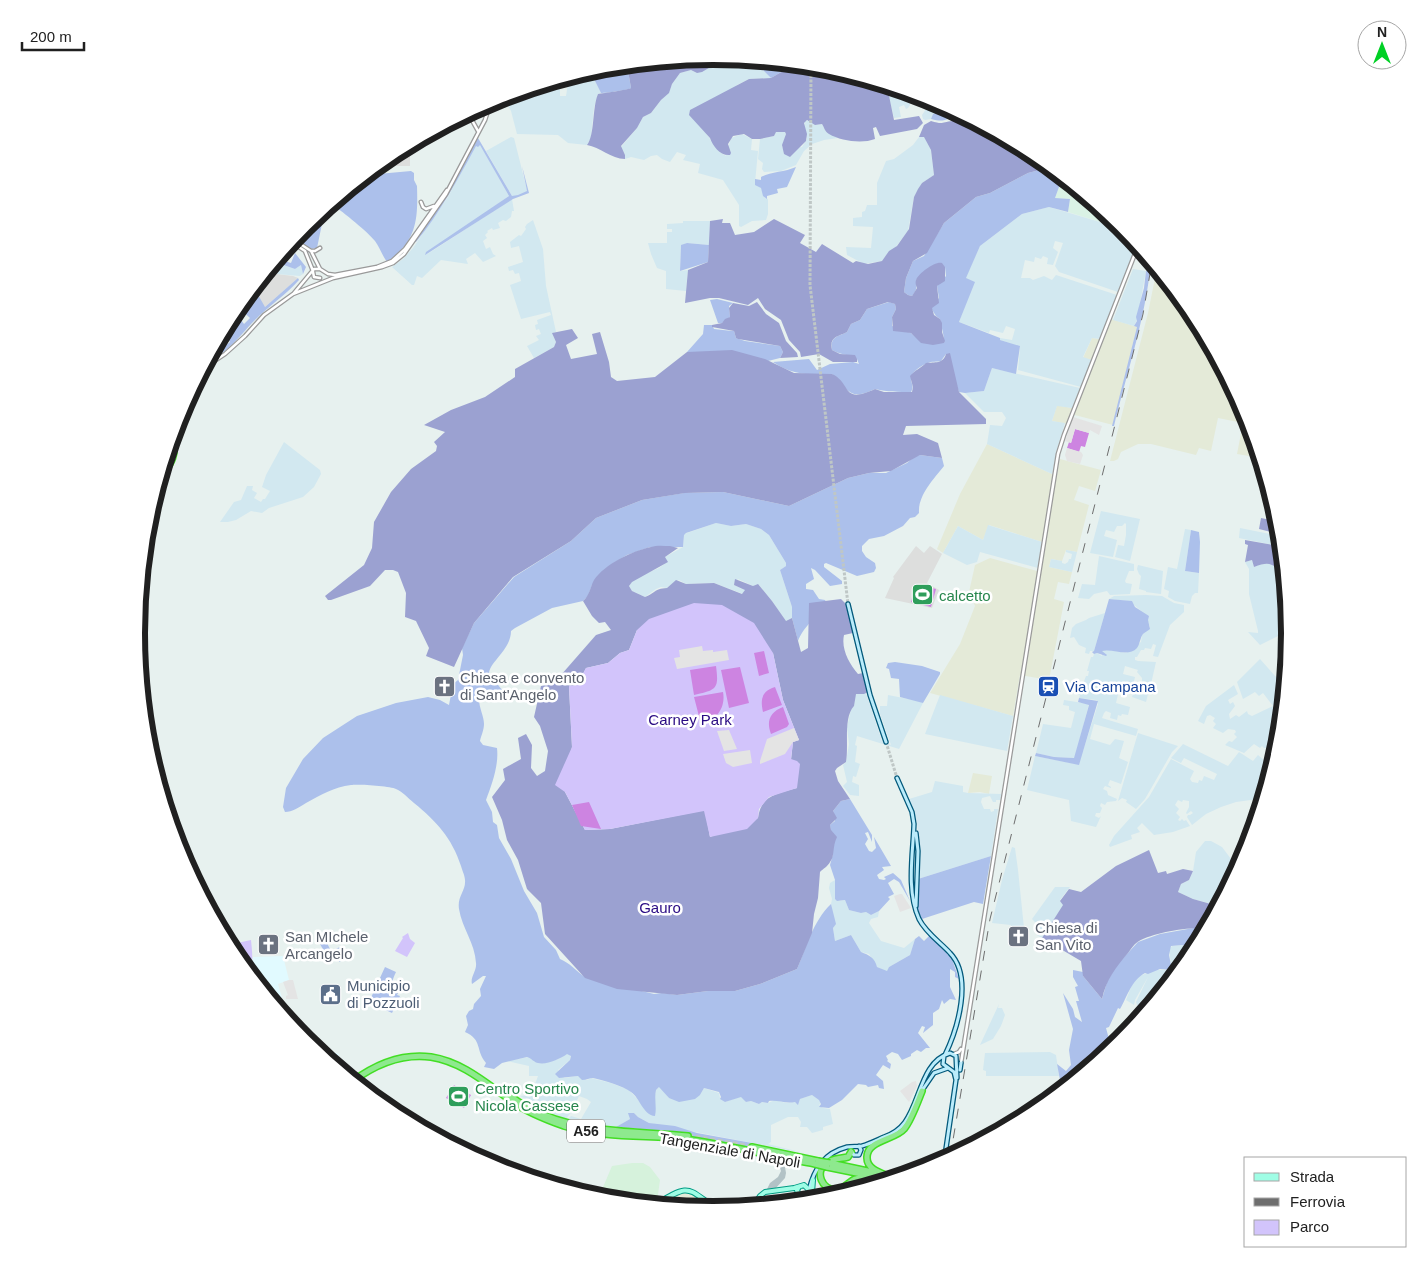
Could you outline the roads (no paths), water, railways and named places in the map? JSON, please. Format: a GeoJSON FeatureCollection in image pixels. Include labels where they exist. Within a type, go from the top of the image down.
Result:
{"type":"FeatureCollection","features":[{"type":"Feature","properties":{"kind":"highway","name":"Tangenziale di Napoli"},"geometry":{"type":"LineString","coordinates":[[357,1076],[372,1064],[388,1058],[409,1054],[430,1054],[459,1062],[526,1106],[567,1123],[606,1130],[688,1136]]}},
{"type":"Feature","properties":{"kind":"highway","name":"Tangenziale di Napoli"},"geometry":{"type":"LineString","coordinates":[[357,1077],[388,1061],[412,1056],[435,1058],[450,1062],[464,1069],[524,1109],[553,1122],[574,1128],[606,1134],[687,1140],[886,1175]]}},
{"type":"Feature","properties":{"kind":"highway"},"geometry":{"type":"LineString","coordinates":[[886,1175],[869,1165],[868,1153],[873,1146],[893,1138],[904,1129],[922,1090]]}},
{"type":"Feature","properties":{"kind":"highway","name":"Tangenziale di Napoli"},"geometry":{"type":"LineString","coordinates":[[752,1147],[816,1163]]}},
{"type":"Feature","properties":{"kind":"highway"},"geometry":{"type":"LineString","coordinates":[[833,1189],[824,1184],[820,1175],[824,1166],[831,1160],[848,1157],[852,1149]]}},
{"type":"Feature","properties":{"kind":"highway","name":"Tangenziale di Napoli"},"geometry":{"type":"LineString","coordinates":[[828,1165],[878,1178]]}},
{"type":"Feature","properties":{"kind":"highway"},"geometry":{"type":"LineString","coordinates":[[844,1187],[855,1179],[875,1177]]}},
{"type":"Feature","properties":{"kind":"main road"},"geometry":{"type":"LineString","coordinates":[[848,604],[870,695],[886,742]]}},
{"type":"Feature","properties":{"kind":"main road"},"geometry":{"type":"LineString","coordinates":[[897,778],[910,807],[918,851],[916,910]]}},
{"type":"Feature","properties":{"kind":"main road"},"geometry":{"type":"LineString","coordinates":[[914,824],[912,892],[916,910],[923,926],[955,959],[962,977],[958,1014],[951,1044],[951,1050],[959,1062],[958,1078],[955,1085]]}},
{"type":"Feature","properties":{"kind":"main road"},"geometry":{"type":"LineString","coordinates":[[945,1152],[955,1074],[943,1063],[951,1044]]}},
{"type":"Feature","properties":{"kind":"main road"},"geometry":{"type":"LineString","coordinates":[[808,1193],[822,1161],[844,1148],[852,1149],[867,1144],[899,1128],[907,1119],[929,1070],[935,1062],[945,1055],[953,1054]]}},
{"type":"Feature","properties":{"kind":"main road"},"geometry":{"type":"LineString","coordinates":[[935,1062],[941,1065],[938,1071]]}},
{"type":"Feature","properties":{"kind":"main road"},"geometry":{"type":"LineString","coordinates":[[916,1099],[934,1074],[938,1071],[954,1067],[959,1062]]}},
{"type":"Feature","properties":{"kind":"main road"},"geometry":{"type":"LineString","coordinates":[[929,1070],[930,1073],[934,1074]]}},
{"type":"Feature","properties":{"kind":"main road"},"geometry":{"type":"LineString","coordinates":[[852,1149],[853,1154],[857,1155],[867,1144]]}},
{"type":"Feature","properties":{"kind":"main road"},"geometry":{"type":"LineString","coordinates":[[859,1146],[861,1151]]}},
{"type":"Feature","properties":{"kind":"main road"},"geometry":{"type":"LineString","coordinates":[[757,1200],[765,1192],[801,1186],[813,1178]]}},
{"type":"Feature","properties":{"kind":"main road"},"geometry":{"type":"LineString","coordinates":[[812,1193],[813,1178]]}},
{"type":"Feature","properties":{"kind":"main road"},"geometry":{"type":"LineString","coordinates":[[801,1186],[806,1186],[808,1193]]}},
{"type":"Feature","properties":{"kind":"main road"},"geometry":{"type":"LineString","coordinates":[[799,1195],[797,1190],[801,1186]]}},
{"type":"Feature","properties":{"kind":"main road"},"geometry":{"type":"LineString","coordinates":[[663,1200],[676,1192],[687,1190],[695,1192],[708,1202]]}},
{"type":"Feature","properties":{"kind":"street"},"geometry":{"type":"LineString","coordinates":[[292,294],[320,280],[382,268],[397,260],[407,250],[448,189],[489,111]]}},
{"type":"Feature","properties":{"kind":"street"},"geometry":{"type":"LineString","coordinates":[[472,119],[478,131]]}},
{"type":"Feature","properties":{"kind":"street"},"geometry":{"type":"LineString","coordinates":[[215,360],[230,350],[259,319],[292,294],[316,268],[335,275],[377,267],[392,261],[405,249],[448,189]]}},
{"type":"Feature","properties":{"kind":"street"},"geometry":{"type":"LineString","coordinates":[[421,202],[426,209],[435,206]]}},
{"type":"Feature","properties":{"kind":"street"},"geometry":{"type":"LineString","coordinates":[[299,245],[310,251],[321,270],[320,280]]}},
{"type":"Feature","properties":{"kind":"street"},"geometry":{"type":"LineString","coordinates":[[298,246],[310,260],[310,267],[315,278],[320,280]]}},
{"type":"Feature","properties":{"kind":"street"},"geometry":{"type":"LineString","coordinates":[[310,251],[320,248]]}},
{"type":"Feature","properties":{"kind":"street"},"geometry":{"type":"LineString","coordinates":[[959,1062],[962,1055],[1058,454],[1135,253]]}},
{"type":"Feature","properties":{"kind":"street"},"geometry":{"type":"LineString","coordinates":[[953,1054],[959,1052],[963,1045]]}},
{"type":"Feature","properties":{"kind":"tunnel"},"geometry":{"type":"LineString","coordinates":[[811,74],[810,285],[848,604]]}},
{"type":"Feature","properties":{"kind":"tunnel"},"geometry":{"type":"LineString","coordinates":[[886,742],[897,778]]}},
{"type":"Feature","properties":{"kind":"tunnel"},"geometry":{"type":"LineString","coordinates":[[688,1136],[752,1147]]}},
{"type":"Feature","properties":{"kind":"railway"},"geometry":{"type":"LineString","coordinates":[[951,1149],[990,919],[1143,314],[1151,270]]}},
{"type":"Feature","properties":{"kind":"place","name":"calcetto"},"geometry":{"type":"Point","coordinates":[923,595]}},
{"type":"Feature","properties":{"kind":"place","name":"Chiesa e convento di Sant'Angelo"},"geometry":{"type":"Point","coordinates":[444,686]}},
{"type":"Feature","properties":{"kind":"place","name":"Via Campana"},"geometry":{"type":"Point","coordinates":[1049,686]}},
{"type":"Feature","properties":{"kind":"place","name":"Chiesa di San Vito"},"geometry":{"type":"Point","coordinates":[1019,936]}},
{"type":"Feature","properties":{"kind":"place","name":"San MIchele Arcangelo"},"geometry":{"type":"Point","coordinates":[269,945]}},
{"type":"Feature","properties":{"kind":"place","name":"Municipio di Pozzuoli"},"geometry":{"type":"Point","coordinates":[331,994]}},
{"type":"Feature","properties":{"kind":"place","name":"Centro Sportivo Nicola Cassese"},"geometry":{"type":"Point","coordinates":[459,1097]}},
{"type":"Feature","properties":{"kind":"park label","name":"Carney Park"},"geometry":{"type":"Point","coordinates":[690,719]}},
{"type":"Feature","properties":{"kind":"park label","name":"Gauro"},"geometry":{"type":"Point","coordinates":[660,907]}}]}
